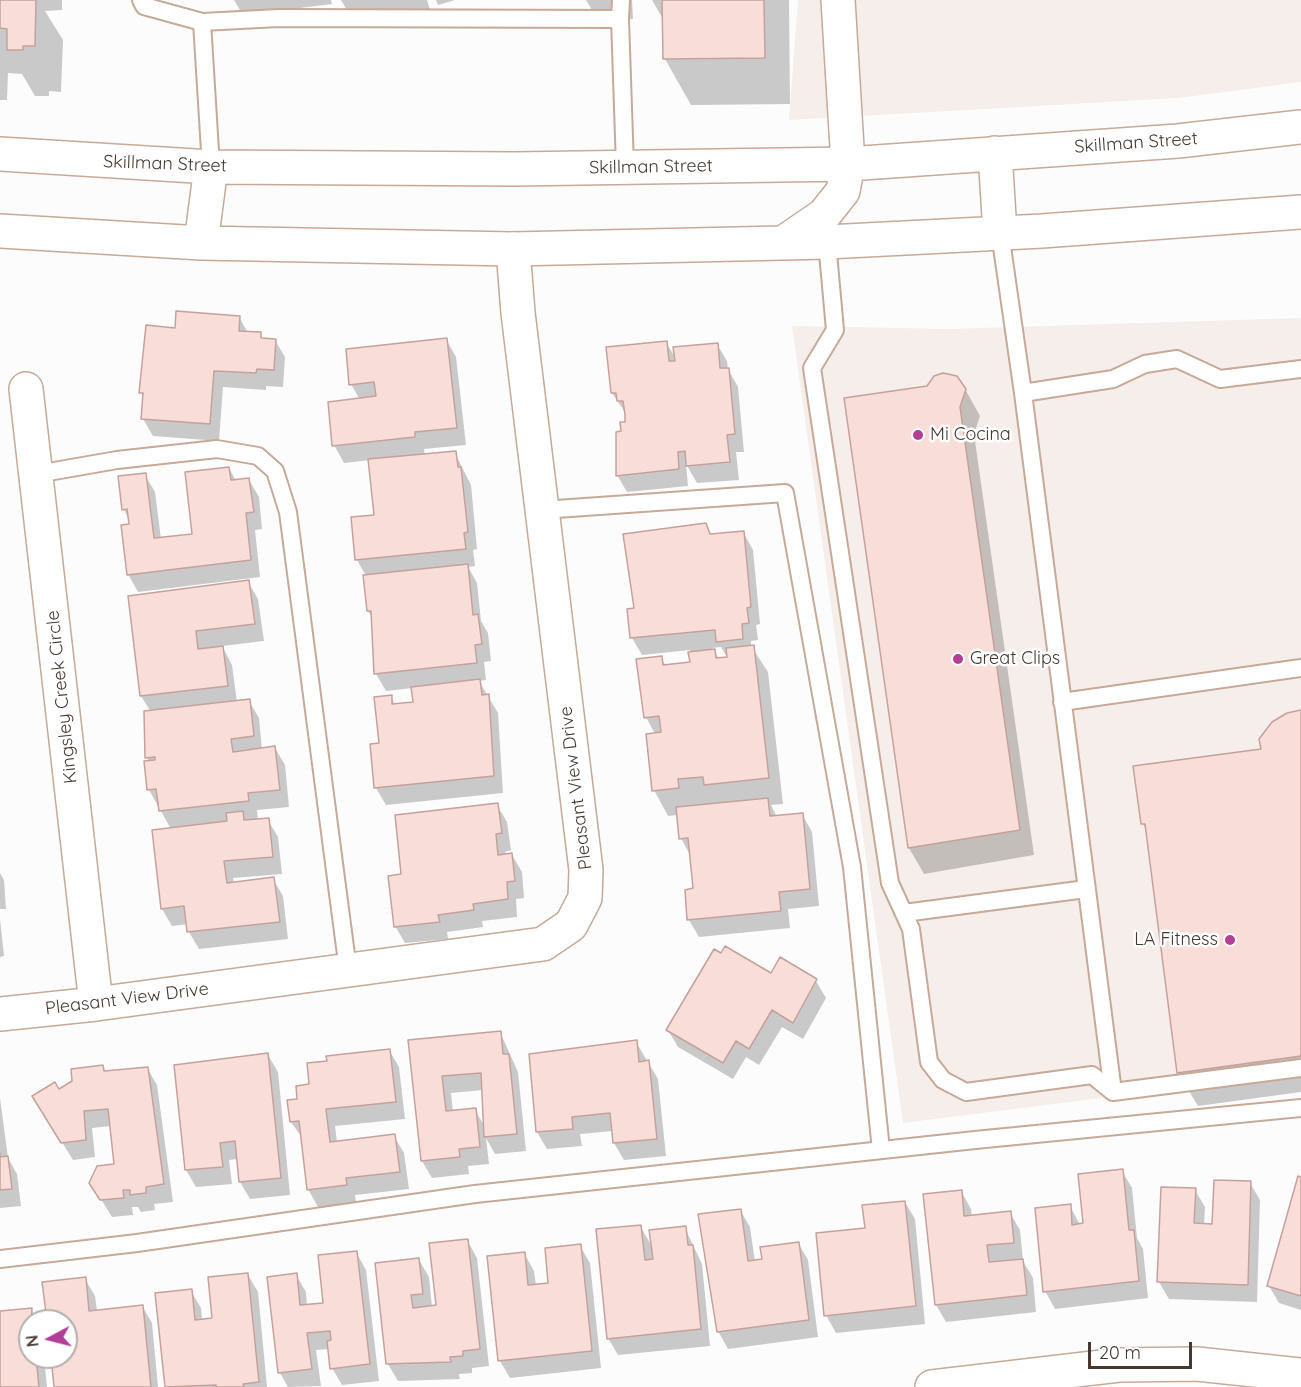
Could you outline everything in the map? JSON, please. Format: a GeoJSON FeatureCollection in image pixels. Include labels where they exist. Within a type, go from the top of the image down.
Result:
{"type":"FeatureCollection","features":[{"type":"Feature","properties":{"kind":"main road"},"geometry":{"type":"LineString","coordinates":[[781,244],[825,216],[843,191],[848,164],[838,0]]}},
{"type":"Feature","properties":{"kind":"main road","name":"Skillman Street"},"geometry":{"type":"LineString","coordinates":[[0,154],[211,166],[514,169],[848,164],[1178,141],[1301,127]]}},
{"type":"Feature","properties":{"kind":"main road"},"geometry":{"type":"LineString","coordinates":[[995,153],[1000,233]]}},
{"type":"Feature","properties":{"kind":"main road"},"geometry":{"type":"LineString","coordinates":[[201,243],[211,166]]}},
{"type":"Feature","properties":{"kind":"main road"},"geometry":{"type":"LineString","coordinates":[[0,231],[201,243],[513,249],[826,242],[1000,233],[1301,212]]}},
{"type":"Feature","properties":{"kind":"main road","name":"Pleasant View Drive"},"geometry":{"type":"LineString","coordinates":[[0,1014],[96,1004],[543,944],[571,925],[585,898],[586,870],[518,313],[513,249]]}},
{"type":"Feature","properties":{"kind":"main road","name":"Kingsley Creek Circle"},"geometry":{"type":"LineString","coordinates":[[26,389],[96,1004]]}},
{"type":"Feature","properties":{"kind":"main road"},"geometry":{"type":"LineString","coordinates":[[932,1387],[1119,1365],[1197,1364],[1301,1375]]}},
{"type":"Feature","properties":{"kind":"lane"},"geometry":{"type":"LineString","coordinates":[[141,0],[144,6],[202,22],[279,18],[620,19]]}},
{"type":"Feature","properties":{"kind":"lane"},"geometry":{"type":"LineString","coordinates":[[621,0],[625,167]]}},
{"type":"Feature","properties":{"kind":"lane"},"geometry":{"type":"LineString","coordinates":[[202,22],[211,166]]}},
{"type":"Feature","properties":{"kind":"lane"},"geometry":{"type":"LineString","coordinates":[[1000,233],[1023,393],[1113,1092]]}},
{"type":"Feature","properties":{"kind":"lane"},"geometry":{"type":"LineString","coordinates":[[826,242],[835,330],[812,368],[890,883],[912,929],[929,1062],[943,1080],[966,1092],[1092,1075],[1113,1092],[1301,1068]]}},
{"type":"Feature","properties":{"kind":"lane"},"geometry":{"type":"LineString","coordinates":[[1023,393],[1113,379],[1145,364],[1177,359],[1220,379],[1301,369]]}},
{"type":"Feature","properties":{"kind":"lane"},"geometry":{"type":"LineString","coordinates":[[37,474],[117,460],[217,449],[258,456],[275,471],[288,512],[348,969]]}},
{"type":"Feature","properties":{"kind":"lane"},"geometry":{"type":"LineString","coordinates":[[542,510],[785,493],[852,867],[881,1150]]}},
{"type":"Feature","properties":{"kind":"lane"},"geometry":{"type":"LineString","coordinates":[[1062,702],[1301,668]]}},
{"type":"Feature","properties":{"kind":"lane"},"geometry":{"type":"LineString","coordinates":[[904,913],[1086,889]]}},
{"type":"Feature","properties":{"kind":"lane"},"geometry":{"type":"LineString","coordinates":[[0,1259],[137,1243],[475,1194],[1301,1108]]}},
{"type":"Feature","properties":{"kind":"shaded area"},"geometry":{"type":"Polygon","coordinates":[[[798,0],[1301,0],[1301,82],[1178,98],[789,120],[798,0]]]}},
{"type":"Feature","properties":{"kind":"shaded area"},"geometry":{"type":"Polygon","coordinates":[[[1301,318],[1301,1073],[903,1123],[792,326],[950,329],[1301,318]]]}},
{"type":"Feature","properties":{"kind":"building"},"geometry":{"type":"Polygon","coordinates":[[[0,0],[36,0],[35,46],[23,46],[23,50],[7,50],[7,29],[0,28],[0,0]]]}},
{"type":"Feature","properties":{"kind":"building"},"geometry":{"type":"Polygon","coordinates":[[[662,0],[764,0],[765,58],[663,59],[662,0]]]}},
{"type":"Feature","properties":{"kind":"building"},"geometry":{"type":"Polygon","coordinates":[[[176,311],[240,316],[239,331],[261,332],[261,338],[276,339],[274,370],[257,369],[256,373],[214,371],[210,424],[141,419],[143,393],[139,393],[146,325],[175,328],[176,311]]]}},
{"type":"Feature","properties":{"kind":"building"},"geometry":{"type":"Polygon","coordinates":[[[447,338],[457,428],[415,432],[415,437],[332,446],[328,402],[376,396],[374,382],[349,385],[346,349],[447,338]]]}},
{"type":"Feature","properties":{"kind":"building"},"geometry":{"type":"Polygon","coordinates":[[[667,341],[669,361],[675,361],[673,347],[718,343],[720,368],[729,368],[735,434],[727,435],[730,462],[686,466],[685,451],[678,452],[679,469],[616,476],[616,432],[621,431],[620,422],[625,422],[625,415],[623,401],[617,401],[616,393],[611,393],[606,347],[667,341]]]}},
{"type":"Feature","properties":{"kind":"building"},"geometry":{"type":"Polygon","coordinates":[[[943,373],[957,376],[966,389],[960,407],[1020,830],[908,848],[844,398],[927,386],[934,376],[943,373]]]}},
{"type":"Feature","properties":{"kind":"building"},"geometry":{"type":"Polygon","coordinates":[[[456,451],[458,467],[461,467],[468,532],[464,533],[466,549],[355,560],[351,517],[374,515],[368,459],[456,451]]]}},
{"type":"Feature","properties":{"kind":"building"},"geometry":{"type":"Polygon","coordinates":[[[229,467],[231,480],[249,478],[254,512],[246,513],[251,560],[127,575],[121,525],[129,524],[127,509],[122,510],[118,476],[146,473],[154,538],[192,534],[185,472],[229,467]]]}},
{"type":"Feature","properties":{"kind":"building"},"geometry":{"type":"Polygon","coordinates":[[[706,523],[710,534],[744,531],[751,607],[747,608],[749,623],[742,624],[743,639],[716,642],[715,630],[630,638],[627,609],[634,608],[623,534],[706,523]]]}},
{"type":"Feature","properties":{"kind":"building"},"geometry":{"type":"Polygon","coordinates":[[[468,564],[473,615],[478,614],[482,644],[475,645],[477,663],[374,674],[371,611],[367,611],[363,575],[468,564]]]}},
{"type":"Feature","properties":{"kind":"building"},"geometry":{"type":"Polygon","coordinates":[[[249,580],[255,624],[196,631],[198,649],[223,646],[228,686],[140,696],[128,596],[249,580]]]}},
{"type":"Feature","properties":{"kind":"building"},"geometry":{"type":"Polygon","coordinates":[[[754,645],[769,778],[704,785],[703,777],[678,779],[679,788],[652,791],[646,734],[661,732],[659,716],[644,718],[636,659],[662,656],[663,665],[690,662],[688,652],[715,649],[716,658],[727,657],[726,648],[754,645]]]}},
{"type":"Feature","properties":{"kind":"building"},"geometry":{"type":"Polygon","coordinates":[[[480,679],[482,695],[489,694],[494,776],[374,788],[370,744],[379,743],[374,697],[392,695],[392,704],[413,702],[411,687],[480,679]]]}},
{"type":"Feature","properties":{"kind":"building"},"geometry":{"type":"Polygon","coordinates":[[[250,699],[254,736],[231,739],[233,752],[275,746],[280,790],[248,793],[249,801],[159,811],[156,789],[147,790],[144,761],[155,760],[155,757],[145,758],[144,711],[250,699]]]}},
{"type":"Feature","properties":{"kind":"building","name":"LA Fitness"},"geometry":{"type":"Polygon","coordinates":[[[1301,710],[1301,1056],[1177,1073],[1145,824],[1141,824],[1133,766],[1261,749],[1259,739],[1272,722],[1287,713],[1301,710]]]}},
{"type":"Feature","properties":{"kind":"building"},"geometry":{"type":"Polygon","coordinates":[[[768,798],[770,816],[803,813],[810,889],[779,892],[781,911],[687,920],[685,890],[693,888],[688,838],[679,839],[676,807],[768,798]]]}},
{"type":"Feature","properties":{"kind":"building"},"geometry":{"type":"Polygon","coordinates":[[[498,803],[502,833],[496,834],[498,855],[512,853],[515,881],[507,882],[508,899],[473,904],[474,910],[438,915],[440,922],[394,927],[388,876],[401,874],[395,815],[498,803]]]}},
{"type":"Feature","properties":{"kind":"building"},"geometry":{"type":"Polygon","coordinates":[[[243,811],[244,820],[269,818],[273,857],[224,861],[227,883],[274,877],[280,922],[187,932],[184,906],[161,909],[152,830],[227,821],[226,813],[243,811]]]}},
{"type":"Feature","properties":{"kind":"building"},"geometry":{"type":"Polygon","coordinates":[[[725,946],[771,973],[780,957],[817,979],[793,1023],[772,1010],[749,1049],[736,1041],[723,1063],[666,1030],[714,949],[721,953],[725,946]]]}},
{"type":"Feature","properties":{"kind":"building"},"geometry":{"type":"Polygon","coordinates":[[[501,1031],[503,1054],[509,1054],[517,1134],[484,1137],[481,1073],[442,1076],[446,1111],[476,1108],[480,1147],[459,1149],[460,1157],[421,1161],[408,1040],[501,1031]]]}},
{"type":"Feature","properties":{"kind":"building"},"geometry":{"type":"Polygon","coordinates":[[[637,1040],[639,1062],[649,1060],[657,1139],[613,1143],[610,1113],[572,1117],[573,1129],[536,1132],[529,1054],[637,1040]]]}},
{"type":"Feature","properties":{"kind":"building"},"geometry":{"type":"Polygon","coordinates":[[[390,1049],[396,1102],[326,1109],[330,1142],[395,1134],[400,1172],[346,1178],[347,1185],[307,1190],[299,1121],[290,1122],[287,1100],[297,1099],[296,1086],[309,1084],[307,1063],[327,1061],[326,1056],[390,1049]]]}},
{"type":"Feature","properties":{"kind":"building"},"geometry":{"type":"Polygon","coordinates":[[[268,1053],[281,1178],[239,1182],[235,1141],[220,1143],[223,1167],[185,1170],[174,1065],[268,1053]]]}},
{"type":"Feature","properties":{"kind":"building"},"geometry":{"type":"Polygon","coordinates":[[[103,1065],[104,1071],[148,1067],[164,1184],[146,1187],[146,1193],[130,1195],[130,1190],[123,1190],[124,1198],[100,1200],[89,1183],[97,1166],[114,1164],[108,1109],[84,1111],[86,1140],[61,1143],[32,1096],[55,1082],[59,1089],[72,1081],[71,1069],[103,1065]]]}},
{"type":"Feature","properties":{"kind":"building"},"geometry":{"type":"Polygon","coordinates":[[[8,1156],[12,1189],[0,1190],[0,1157],[8,1156]]]}},
{"type":"Feature","properties":{"kind":"building"},"geometry":{"type":"Polygon","coordinates":[[[1123,1169],[1129,1230],[1134,1230],[1139,1281],[1043,1292],[1035,1208],[1071,1204],[1072,1225],[1083,1223],[1078,1174],[1123,1169]]]}},
{"type":"Feature","properties":{"kind":"building"},"geometry":{"type":"Polygon","coordinates":[[[1298,1176],[1301,1177],[1301,1296],[1267,1286],[1298,1176]]]}},
{"type":"Feature","properties":{"kind":"building"},"geometry":{"type":"Polygon","coordinates":[[[1214,1180],[1251,1181],[1248,1285],[1157,1282],[1161,1187],[1196,1188],[1194,1223],[1212,1224],[1214,1180]]]}},
{"type":"Feature","properties":{"kind":"building"},"geometry":{"type":"Polygon","coordinates":[[[962,1190],[964,1216],[1011,1211],[1014,1243],[987,1245],[989,1262],[1023,1259],[1027,1295],[935,1305],[923,1194],[962,1190]]]}},
{"type":"Feature","properties":{"kind":"building"},"geometry":{"type":"Polygon","coordinates":[[[905,1201],[916,1306],[824,1316],[816,1233],[865,1228],[862,1205],[905,1201]]]}},
{"type":"Feature","properties":{"kind":"building"},"geometry":{"type":"Polygon","coordinates":[[[741,1209],[748,1261],[762,1259],[760,1247],[799,1242],[809,1320],[717,1332],[698,1214],[741,1209]]]}},
{"type":"Feature","properties":{"kind":"building"},"geometry":{"type":"Polygon","coordinates":[[[641,1225],[645,1260],[653,1259],[649,1230],[686,1226],[688,1245],[693,1245],[701,1329],[607,1339],[596,1229],[641,1225]]]}},
{"type":"Feature","properties":{"kind":"building"},"geometry":{"type":"Polygon","coordinates":[[[468,1239],[480,1349],[463,1351],[463,1356],[450,1357],[451,1362],[386,1364],[375,1263],[419,1258],[423,1294],[411,1295],[413,1308],[436,1305],[429,1243],[468,1239]]]}},
{"type":"Feature","properties":{"kind":"building"},"geometry":{"type":"Polygon","coordinates":[[[581,1244],[592,1351],[498,1361],[487,1256],[525,1252],[528,1285],[548,1283],[545,1248],[581,1244]]]}},
{"type":"Feature","properties":{"kind":"building"},"geometry":{"type":"Polygon","coordinates":[[[357,1251],[370,1364],[330,1369],[327,1341],[331,1340],[330,1331],[307,1333],[312,1369],[278,1373],[267,1277],[297,1273],[300,1305],[323,1303],[318,1255],[357,1251]]]}},
{"type":"Feature","properties":{"kind":"building"},"geometry":{"type":"Polygon","coordinates":[[[248,1273],[259,1382],[243,1384],[244,1387],[216,1387],[216,1385],[165,1387],[155,1293],[192,1289],[195,1320],[212,1318],[208,1277],[248,1273]]]}},
{"type":"Feature","properties":{"kind":"building"},"geometry":{"type":"Polygon","coordinates":[[[86,1277],[89,1311],[143,1305],[151,1387],[54,1387],[52,1369],[78,1369],[78,1309],[45,1309],[42,1282],[86,1277]]]}},
{"type":"Feature","properties":{"kind":"building"},"geometry":{"type":"Polygon","coordinates":[[[18,1309],[18,1369],[37,1369],[39,1387],[0,1387],[0,1311],[18,1309]]]}},
{"type":"Feature","properties":{"kind":"place","name":"Mi Cocina"},"geometry":{"type":"Point","coordinates":[918,435]}},
{"type":"Feature","properties":{"kind":"place","name":"Great Clips"},"geometry":{"type":"Point","coordinates":[958,659]}},
{"type":"Feature","properties":{"kind":"place","name":"LA Fitness"},"geometry":{"type":"Point","coordinates":[1230,940]}}]}
